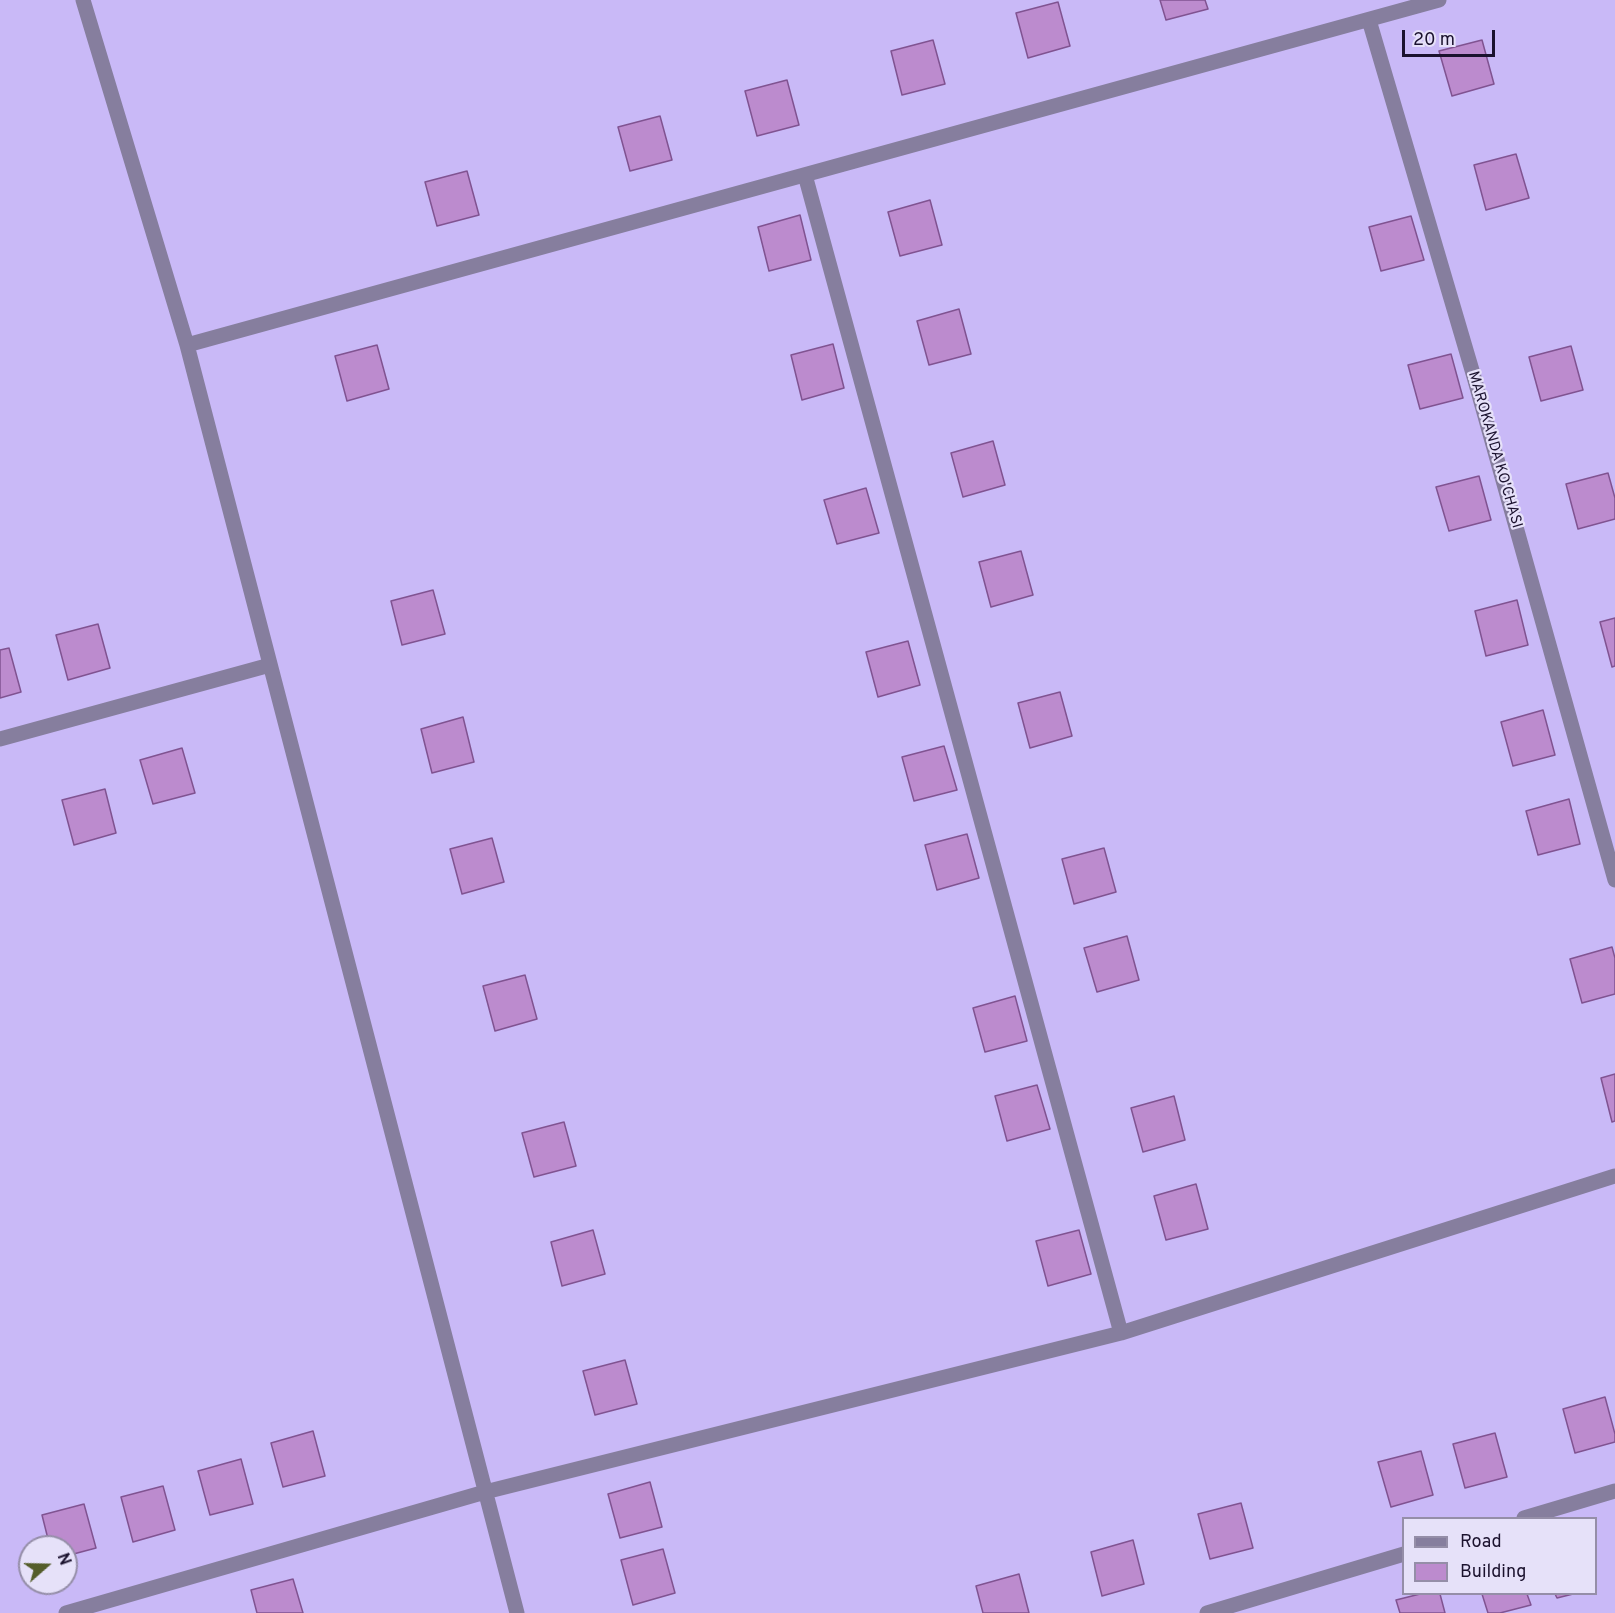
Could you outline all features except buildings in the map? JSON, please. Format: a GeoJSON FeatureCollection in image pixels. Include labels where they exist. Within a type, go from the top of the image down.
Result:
{"type":"FeatureCollection","features":[{"type":"Feature","properties":{"kind":"street"},"geometry":{"type":"LineString","coordinates":[[83,0],[187,345],[517,1613]]}},
{"type":"Feature","properties":{"kind":"street"},"geometry":{"type":"LineString","coordinates":[[187,345],[1439,0]]}},
{"type":"Feature","properties":{"kind":"street","name":"MAROKANDA KO'CHASI"},"geometry":{"type":"LineString","coordinates":[[1369,20],[1474,377],[1615,880]]}},
{"type":"Feature","properties":{"kind":"street"},"geometry":{"type":"LineString","coordinates":[[805,175],[1121,1333]]}},
{"type":"Feature","properties":{"kind":"street"},"geometry":{"type":"LineString","coordinates":[[0,739],[270,665]]}},
{"type":"Feature","properties":{"kind":"street"},"geometry":{"type":"LineString","coordinates":[[66,1613],[485,1492],[1121,1333],[1615,1176]]}},
{"type":"Feature","properties":{"kind":"street"},"geometry":{"type":"LineString","coordinates":[[1527,1517],[1615,1491]]}},
{"type":"Feature","properties":{"kind":"street"},"geometry":{"type":"LineString","coordinates":[[1207,1613],[1402,1555]]}}]}
